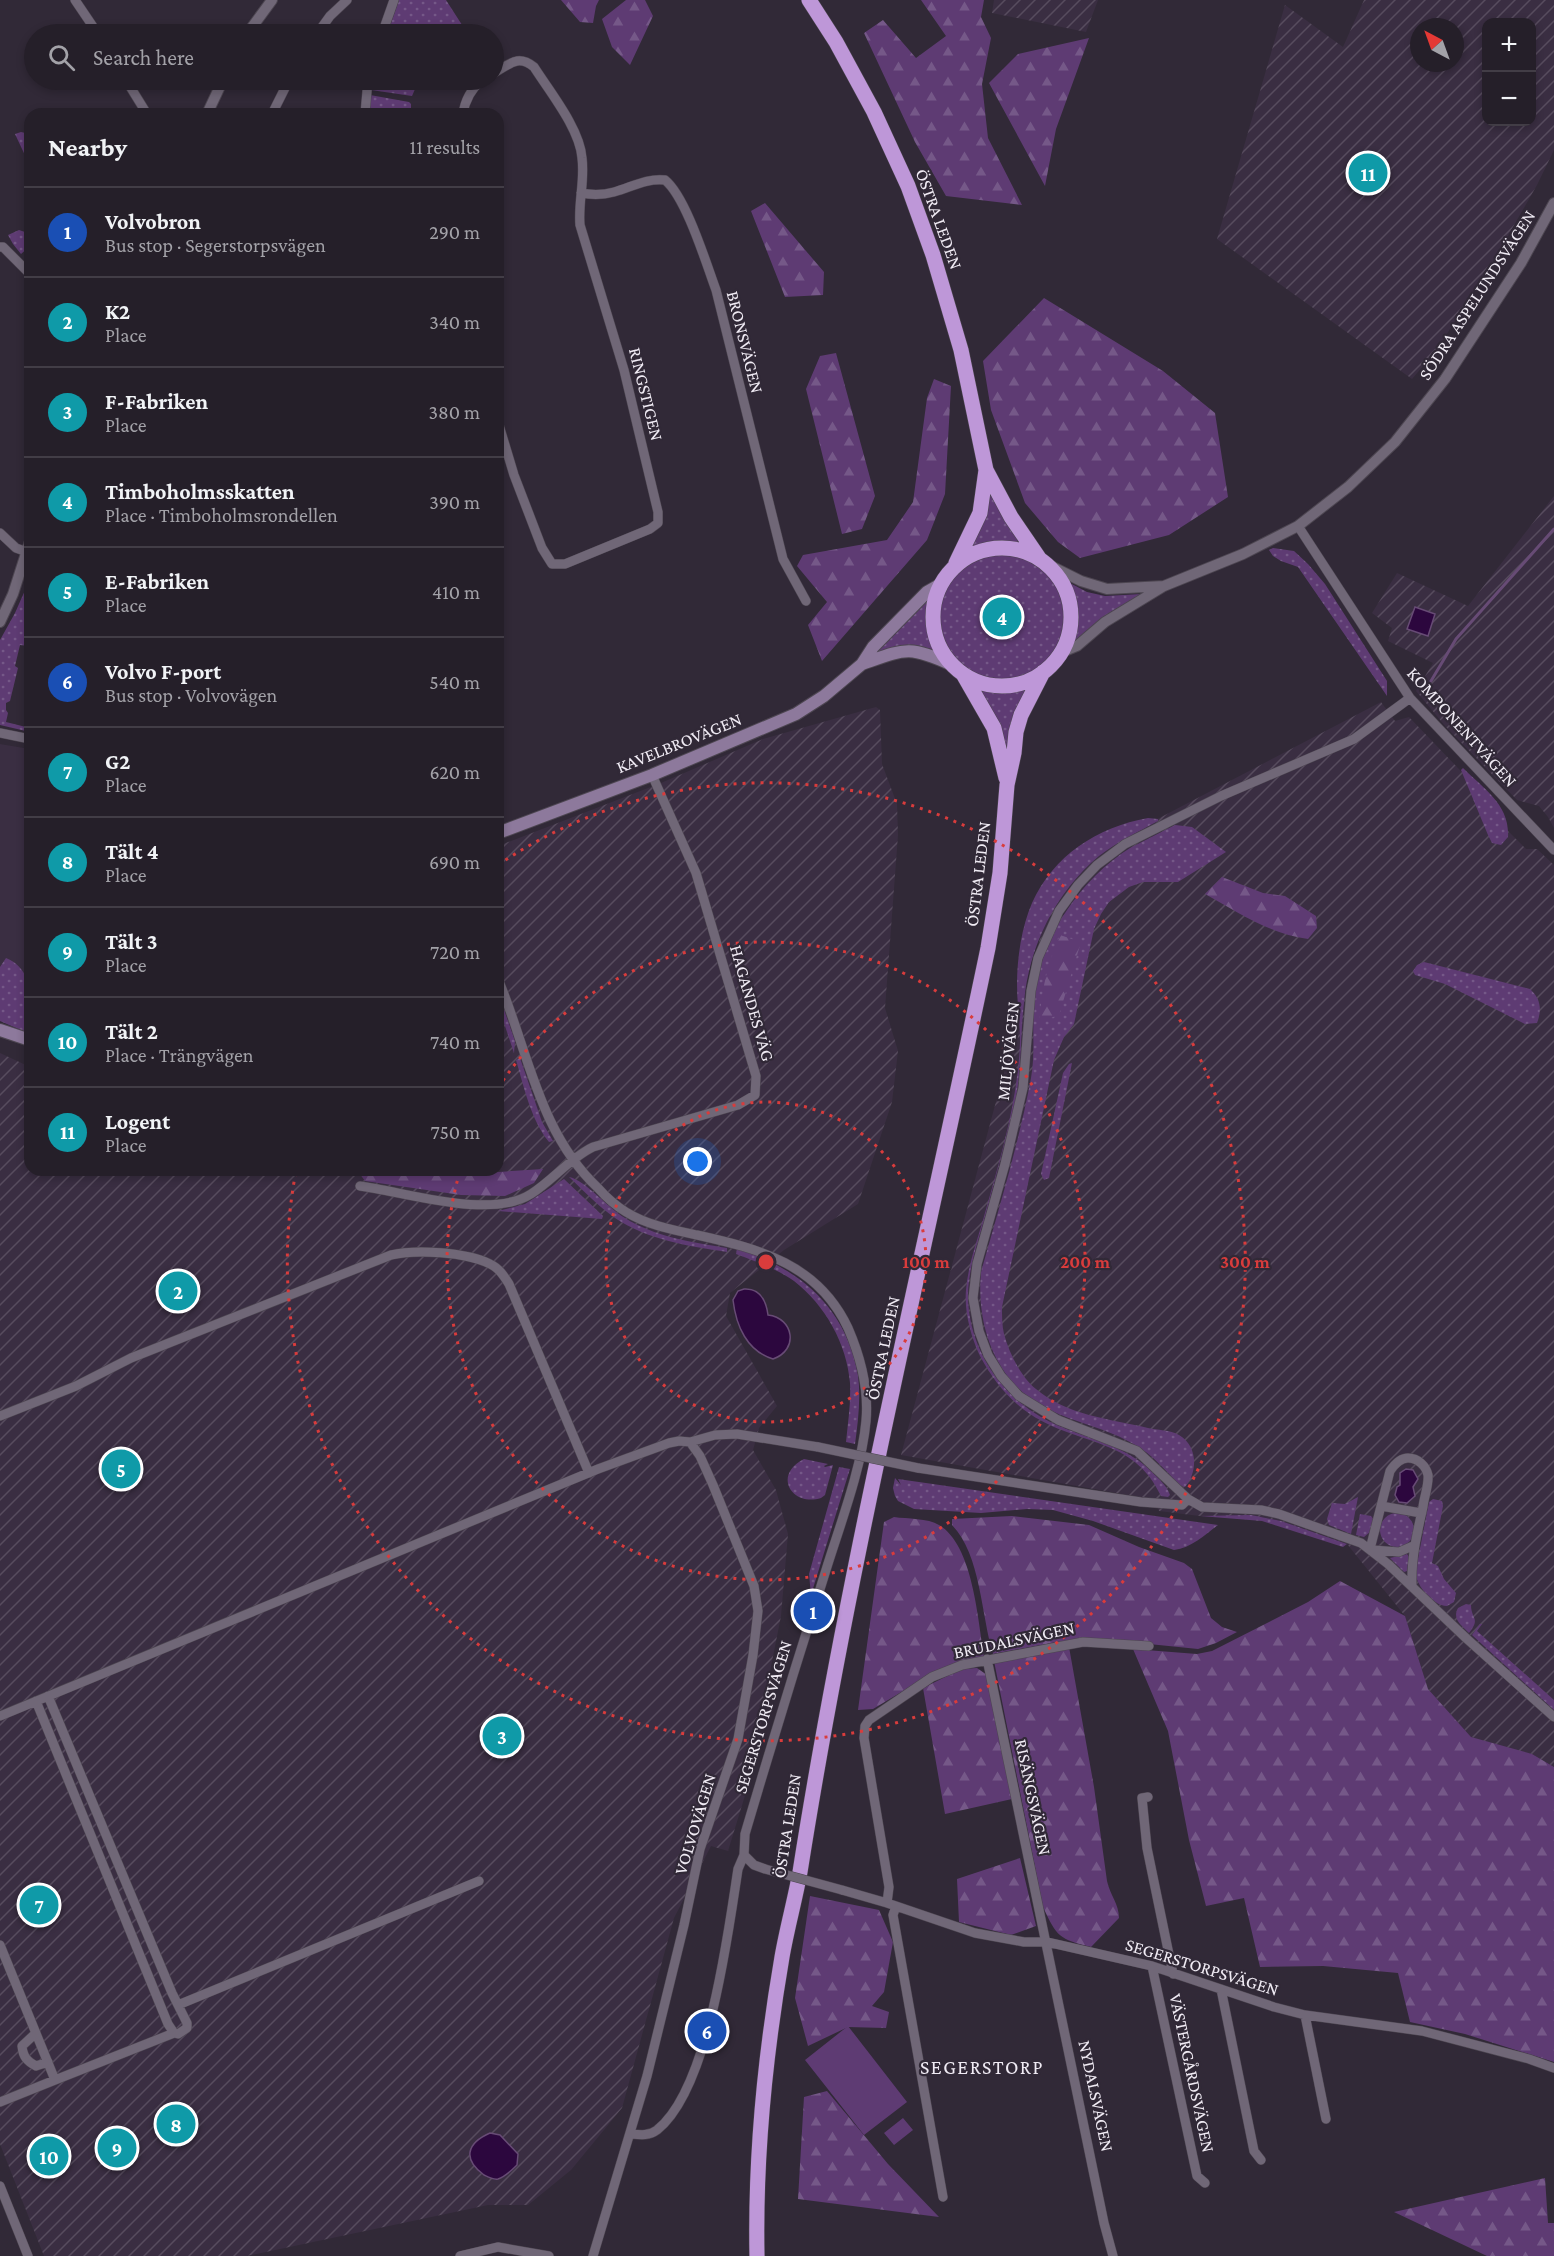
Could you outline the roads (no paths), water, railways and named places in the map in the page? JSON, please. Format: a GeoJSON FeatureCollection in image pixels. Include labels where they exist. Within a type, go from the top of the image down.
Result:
{"type":"FeatureCollection","features":[{"type":"Feature","properties":{"kind":"highway","name":"ÖSTRA LEDEN"},"geometry":{"type":"LineString","coordinates":[[809,0],[836,42],[874,112],[908,186],[933,255],[961,350],[986,470],[1011,517],[1043,561]]}},
{"type":"Feature","properties":{"kind":"highway","name":"ÖSTRA LEDEN"},"geometry":{"type":"LineString","coordinates":[[955,565],[980,513],[986,470]]}},
{"type":"Feature","properties":{"kind":"highway"},"geometry":{"type":"LineString","coordinates":[[996,548],[1023,550],[1043,561],[1058,576],[1066,591],[1070,606],[1071,623],[1060,653],[1043,672],[1025,682],[1004,686],[982,683],[958,670],[942,651],[935,635],[932,617],[934,600],[940,584],[955,565],[970,555],[996,548]]}},
{"type":"Feature","properties":{"kind":"highway","name":"ÖSTRA LEDEN"},"geometry":{"type":"LineString","coordinates":[[958,670],[994,728],[1007,785]]}},
{"type":"Feature","properties":{"kind":"highway","name":"ÖSTRA LEDEN"},"geometry":{"type":"LineString","coordinates":[[757,2256],[756,2182],[764,2086],[778,1983],[839,1648],[988,948],[1000,873],[1007,785],[1021,715],[1043,672]]}},
{"type":"Feature","properties":{"kind":"highway","name":"ÖSTRA LEDEN"},"geometry":{"type":"LineString","coordinates":[[764,2256],[764,2176],[768,2118],[789,1952],[791,1919]]}},
{"type":"Feature","properties":{"kind":"main road","name":"KAVELBROVÄGEN"},"geometry":{"type":"LineString","coordinates":[[504,831],[652,775],[796,714],[824,696],[862,664],[873,647],[927,592],[940,584]]}},
{"type":"Feature","properties":{"kind":"main road","name":"KAVELBROVÄGEN"},"geometry":{"type":"LineString","coordinates":[[862,664],[899,651],[918,651],[958,670]]}},
{"type":"Feature","properties":{"kind":"main road"},"geometry":{"type":"LineString","coordinates":[[0,1030],[24,1038]]}},
{"type":"Feature","properties":{"kind":"street"},"geometry":{"type":"LineString","coordinates":[[75,0],[91,24]]}},
{"type":"Feature","properties":{"kind":"street"},"geometry":{"type":"LineString","coordinates":[[254,24],[272,0]]}},
{"type":"Feature","properties":{"kind":"street"},"geometry":{"type":"LineString","coordinates":[[324,24],[347,0]]}},
{"type":"Feature","properties":{"kind":"street"},"geometry":{"type":"LineString","coordinates":[[386,24],[394,0]]}},
{"type":"Feature","properties":{"kind":"street","name":"RINGSTIGEN"},"geometry":{"type":"LineString","coordinates":[[504,68],[518,60],[526,60],[534,67],[573,129],[580,146],[582,158],[578,209],[580,225],[624,370],[658,512],[658,523],[650,529],[565,564],[552,564],[542,548],[504,442]]}},
{"type":"Feature","properties":{"kind":"street"},"geometry":{"type":"LineString","coordinates":[[132,90],[143,108]]}},
{"type":"Feature","properties":{"kind":"street"},"geometry":{"type":"LineString","coordinates":[[210,108],[218,90]]}},
{"type":"Feature","properties":{"kind":"street"},"geometry":{"type":"LineString","coordinates":[[275,108],[284,90]]}},
{"type":"Feature","properties":{"kind":"street"},"geometry":{"type":"LineString","coordinates":[[366,108],[367,90]]}},
{"type":"Feature","properties":{"kind":"street"},"geometry":{"type":"LineString","coordinates":[[464,108],[471,90]]}},
{"type":"Feature","properties":{"kind":"street","name":"BRONSVÄGEN"},"geometry":{"type":"LineString","coordinates":[[581,193],[594,195],[613,192],[654,178],[665,180],[674,189],[701,247],[716,290],[783,559],[806,601]]}},
{"type":"Feature","properties":{"kind":"street","name":"SÖDRA ASPELUNDSVÄGEN"},"geometry":{"type":"LineString","coordinates":[[1060,653],[1077,646],[1105,622],[1164,586],[1243,554],[1298,526],[1348,487],[1395,442],[1418,414],[1480,328],[1521,263],[1554,203]]}},
{"type":"Feature","properties":{"kind":"street"},"geometry":{"type":"LineString","coordinates":[[0,247],[3,247],[24,268]]}},
{"type":"Feature","properties":{"kind":"street","name":"KOMPONENTVÄGEN"},"geometry":{"type":"LineString","coordinates":[[1298,526],[1410,698],[1554,850]]}},
{"type":"Feature","properties":{"kind":"street"},"geometry":{"type":"LineString","coordinates":[[0,533],[16,548],[24,551]]}},
{"type":"Feature","properties":{"kind":"street"},"geometry":{"type":"LineString","coordinates":[[0,622],[13,594],[24,561]]}},
{"type":"Feature","properties":{"kind":"street","name":"SÖDRA ASPELUNDSVÄGEN"},"geometry":{"type":"LineString","coordinates":[[1043,561],[1081,581],[1107,589],[1164,586]]}},
{"type":"Feature","properties":{"kind":"street","name":"MILJÖVÄGEN"},"geometry":{"type":"LineString","coordinates":[[1188,1499],[1137,1451],[1058,1420],[1020,1396],[1001,1376],[992,1362],[979,1331],[973,1298],[977,1264],[1005,1164],[1023,1088],[1031,991],[1038,958],[1059,911],[1078,885],[1097,865],[1125,844],[1221,796],[1354,739],[1410,698]]}},
{"type":"Feature","properties":{"kind":"street"},"geometry":{"type":"LineString","coordinates":[[0,733],[24,738]]}},
{"type":"Feature","properties":{"kind":"street","name":"HAGANDES VÄG"},"geometry":{"type":"LineString","coordinates":[[360,1186],[442,1200],[498,1205],[514,1203],[531,1194],[573,1159],[593,1147],[738,1105],[755,1095],[756,1076],[696,873],[652,775]]}},
{"type":"Feature","properties":{"kind":"street","name":"SEGERSTORPSVÄGEN"},"geometry":{"type":"LineString","coordinates":[[504,996],[538,1093],[553,1128],[573,1159],[596,1187],[627,1213],[665,1229],[740,1244],[771,1254],[798,1269],[821,1288],[841,1313],[858,1350],[865,1383],[864,1432],[846,1503],[745,1834],[744,1855],[754,1865],[765,1869],[842,1890],[975,1933],[1024,1942],[1047,1942],[1152,1966],[1305,2015],[1422,2031],[1529,2059],[1554,2068]]}},
{"type":"Feature","properties":{"kind":"street"},"geometry":{"type":"LineString","coordinates":[[0,1416],[76,1386],[131,1358],[345,1272],[391,1255],[423,1252],[478,1260],[497,1269],[503,1276],[520,1309],[589,1473]]}},
{"type":"Feature","properties":{"kind":"street"},"geometry":{"type":"LineString","coordinates":[[0,1716],[589,1473],[669,1443],[690,1442],[715,1435],[737,1434],[818,1447],[918,1468],[1162,1505],[1182,1505],[1188,1499],[1202,1507],[1260,1510],[1280,1514],[1361,1543],[1372,1550],[1554,1717]]}},
{"type":"Feature","properties":{"kind":"street","name":"VOLVOVÄGEN"},"geometry":{"type":"LineString","coordinates":[[593,2256],[631,2134],[684,1925],[700,1850],[738,1739],[746,1701],[758,1611],[754,1586],[723,1507],[700,1456],[690,1442]]}},
{"type":"Feature","properties":{"kind":"street"},"geometry":{"type":"LineString","coordinates":[[1372,1550],[1390,1471],[1394,1464],[1407,1458],[1416,1460],[1423,1464],[1428,1479],[1415,1545],[1412,1585]]}},
{"type":"Feature","properties":{"kind":"street"},"geometry":{"type":"LineString","coordinates":[[1381,1506],[1421,1513]]}},
{"type":"Feature","properties":{"kind":"street"},"geometry":{"type":"LineString","coordinates":[[1372,1550],[1399,1552],[1415,1545]]}},
{"type":"Feature","properties":{"kind":"street","name":"BRUDALSVÄGEN"},"geometry":{"type":"LineString","coordinates":[[891,1905],[864,1738],[865,1726],[876,1714],[932,1677],[962,1665],[1083,1642],[1149,1646]]}},
{"type":"Feature","properties":{"kind":"street","name":"RISÄNGSVÄGEN"},"geometry":{"type":"LineString","coordinates":[[987,1659],[1047,1942]]}},
{"type":"Feature","properties":{"kind":"street"},"geometry":{"type":"LineString","coordinates":[[0,2102],[174,2033],[178,2034],[187,2028],[187,2023],[48,1696]]}},
{"type":"Feature","properties":{"kind":"street"},"geometry":{"type":"LineString","coordinates":[[36,1701],[168,2024],[174,2033]]}},
{"type":"Feature","properties":{"kind":"street"},"geometry":{"type":"LineString","coordinates":[[1148,1797],[1142,1798],[1148,1848],[1173,1974]]}},
{"type":"Feature","properties":{"kind":"street"},"geometry":{"type":"LineString","coordinates":[[631,2134],[643,2136],[657,2131],[671,2115],[693,2075],[702,2051],[716,1994],[738,1869],[744,1855]]}},
{"type":"Feature","properties":{"kind":"street"},"geometry":{"type":"LineString","coordinates":[[178,2005],[479,1881]]}},
{"type":"Feature","properties":{"kind":"street"},"geometry":{"type":"LineString","coordinates":[[891,1905],[943,2197]]}},
{"type":"Feature","properties":{"kind":"street","name":"NYDALSVÄGEN"},"geometry":{"type":"LineString","coordinates":[[1047,1942],[1104,2223],[1113,2256]]}},
{"type":"Feature","properties":{"kind":"street"},"geometry":{"type":"LineString","coordinates":[[0,1945],[55,2080]]}},
{"type":"Feature","properties":{"kind":"street","name":"VÄSTERGÅRDSVÄGEN"},"geometry":{"type":"LineString","coordinates":[[1152,1966],[1197,2176],[1205,2183]]}},
{"type":"Feature","properties":{"kind":"street"},"geometry":{"type":"LineString","coordinates":[[1221,1989],[1254,2151],[1261,2160]]}},
{"type":"Feature","properties":{"kind":"street"},"geometry":{"type":"LineString","coordinates":[[1305,2015],[1326,2119]]}},
{"type":"Feature","properties":{"kind":"street"},"geometry":{"type":"LineString","coordinates":[[36,2032],[22,2046],[23,2055],[27,2061],[36,2066],[48,2062]]}},
{"type":"Feature","properties":{"kind":"street"},"geometry":{"type":"LineString","coordinates":[[0,2186],[28,2256]]}},
{"type":"Feature","properties":{"kind":"street"},"geometry":{"type":"LineString","coordinates":[[460,2256],[498,2247],[549,2256]]}},
{"type":"Feature","properties":{"kind":"waterway"},"geometry":{"type":"LineString","coordinates":[[1431,681],[1456,639],[1554,529]]}},
{"type":"Feature","properties":{"kind":"place","name":"Logent"},"geometry":{"type":"Point","coordinates":[1368,173]}},
{"type":"Feature","properties":{"kind":"place","name":"Timboholmsskatten"},"geometry":{"type":"Point","coordinates":[1002,617]}},
{"type":"Feature","properties":{"kind":"place","name":"K2"},"geometry":{"type":"Point","coordinates":[178,1291]}},
{"type":"Feature","properties":{"kind":"place","name":"E-Fabriken"},"geometry":{"type":"Point","coordinates":[121,1469]}},
{"type":"Feature","properties":{"kind":"place","name":"Volvobron"},"geometry":{"type":"Point","coordinates":[813,1611]}},
{"type":"Feature","properties":{"kind":"place","name":"F-Fabriken"},"geometry":{"type":"Point","coordinates":[502,1736]}},
{"type":"Feature","properties":{"kind":"place","name":"G2"},"geometry":{"type":"Point","coordinates":[39,1905]}},
{"type":"Feature","properties":{"kind":"place","name":"Volvo F-port"},"geometry":{"type":"Point","coordinates":[707,2031]}},
{"type":"Feature","properties":{"kind":"place","name":"Tält 4"},"geometry":{"type":"Point","coordinates":[176,2124]}},
{"type":"Feature","properties":{"kind":"place","name":"Tält 3"},"geometry":{"type":"Point","coordinates":[117,2148]}},
{"type":"Feature","properties":{"kind":"place","name":"Tält 2"},"geometry":{"type":"Point","coordinates":[49,2156]}},
{"type":"Feature","properties":{"kind":"district","name":"SEGERSTORP"},"geometry":{"type":"Point","coordinates":[982,2067]}}]}
